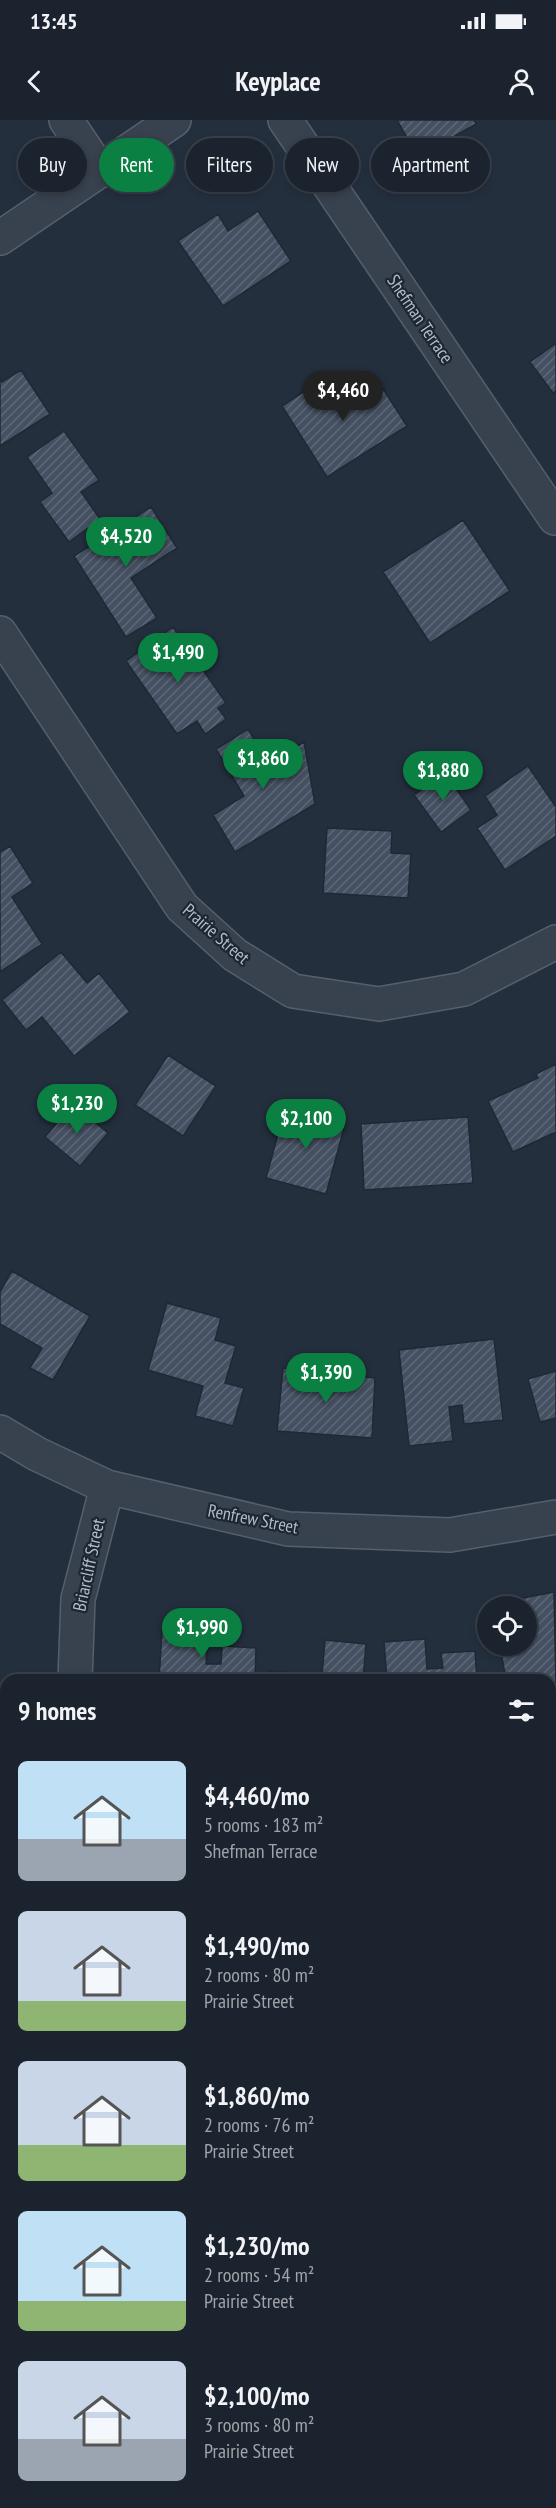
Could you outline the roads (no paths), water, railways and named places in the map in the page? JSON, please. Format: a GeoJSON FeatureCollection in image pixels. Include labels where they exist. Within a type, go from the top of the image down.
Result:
{"type":"FeatureCollection","features":[{"type":"Feature","properties":{"kind":"street"},"geometry":{"type":"LineString","coordinates":[[66,120],[99,170]]}},
{"type":"Feature","properties":{"kind":"street"},"geometry":{"type":"LineString","coordinates":[[148,138],[174,120]]}},
{"type":"Feature","properties":{"kind":"street","name":"Shefman Terrace"},"geometry":{"type":"LineString","coordinates":[[285,120],[555,518]]}},
{"type":"Feature","properties":{"kind":"street"},"geometry":{"type":"LineString","coordinates":[[0,238],[99,172]]}},
{"type":"Feature","properties":{"kind":"street","name":"Prairie Street"},"geometry":{"type":"LineString","coordinates":[[0,633],[182,907],[235,955],[293,991],[379,1004],[464,989],[556,942]]}},
{"type":"Feature","properties":{"kind":"street","name":"Renfrew Street"},"geometry":{"type":"LineString","coordinates":[[0,1432],[37,1454],[107,1487],[288,1529],[450,1535],[556,1516]]}},
{"type":"Feature","properties":{"kind":"street","name":"Briarcliff Street"},"geometry":{"type":"LineString","coordinates":[[75,1674],[78,1599],[107,1487]]}}]}
